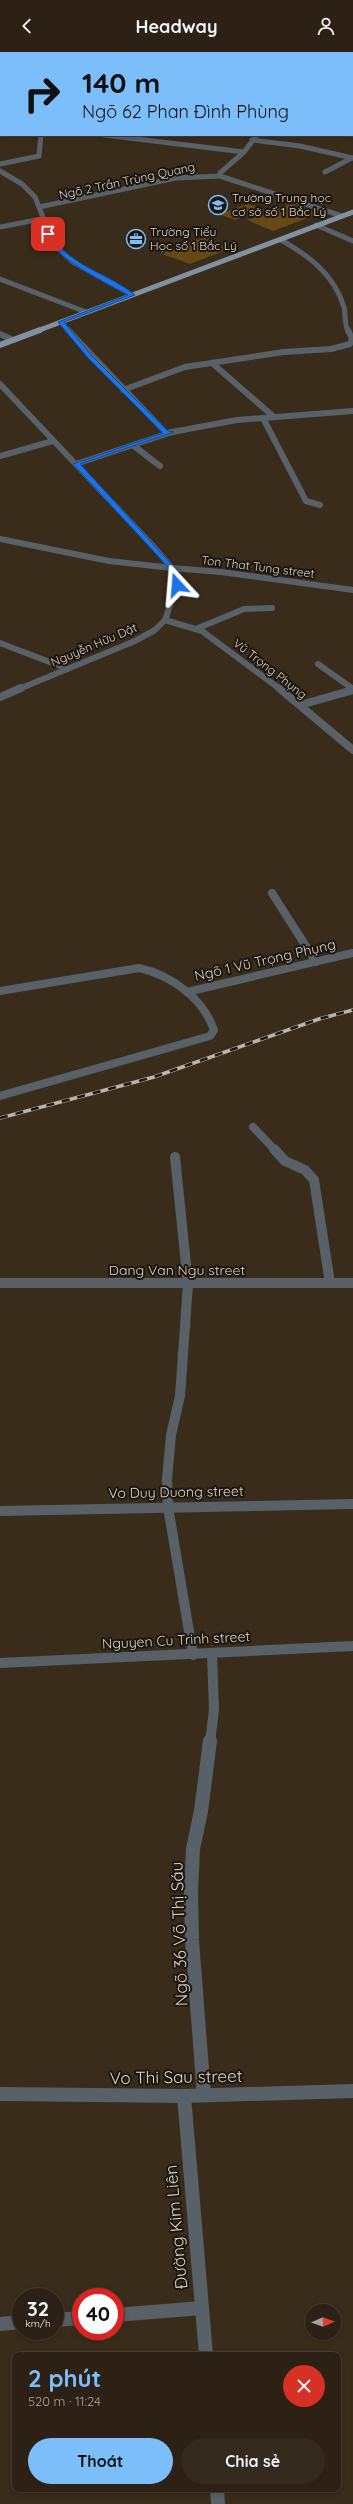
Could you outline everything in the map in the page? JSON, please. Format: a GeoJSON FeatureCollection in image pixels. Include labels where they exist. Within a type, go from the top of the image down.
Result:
{"type":"FeatureCollection","features":[{"type":"Feature","properties":{"kind":"main road"},"geometry":{"type":"LineString","coordinates":[[0,345],[353,212]]}},
{"type":"Feature","properties":{"kind":"street"},"geometry":{"type":"LineString","coordinates":[[0,164],[39,156],[41,136]]}},
{"type":"Feature","properties":{"kind":"street"},"geometry":{"type":"LineString","coordinates":[[112,136],[244,152]]}},
{"type":"Feature","properties":{"kind":"street"},"geometry":{"type":"LineString","coordinates":[[220,176],[220,173],[244,152],[256,136]]}},
{"type":"Feature","properties":{"kind":"street"},"geometry":{"type":"LineString","coordinates":[[252,140],[300,146],[352,158]]}},
{"type":"Feature","properties":{"kind":"street"},"geometry":{"type":"LineString","coordinates":[[325,172],[352,158]]}},
{"type":"Feature","properties":{"kind":"street"},"geometry":{"type":"LineString","coordinates":[[0,171],[22,184],[34,197],[39,207],[41,219],[54,245],[80,266],[132,295]]}},
{"type":"Feature","properties":{"kind":"street","name":"Ngõ 2 Trần Trùng Quang"},"geometry":{"type":"LineString","coordinates":[[39,207],[66,204],[190,176],[220,176],[342,216]]}},
{"type":"Feature","properties":{"kind":"street"},"geometry":{"type":"LineString","coordinates":[[0,227],[41,219]]}},
{"type":"Feature","properties":{"kind":"street"},"geometry":{"type":"LineString","coordinates":[[316,225],[353,241]]}},
{"type":"Feature","properties":{"kind":"street"},"geometry":{"type":"LineString","coordinates":[[123,390],[185,367],[272,354],[342,347],[350,344],[352,339],[345,325],[344,307],[328,275],[306,254],[281,240]]}},
{"type":"Feature","properties":{"kind":"street"},"geometry":{"type":"LineString","coordinates":[[0,279],[86,312]]}},
{"type":"Feature","properties":{"kind":"street"},"geometry":{"type":"LineString","coordinates":[[61,322],[90,357],[166,433],[237,420],[353,411]]}},
{"type":"Feature","properties":{"kind":"street"},"geometry":{"type":"LineString","coordinates":[[0,334],[13,340]]}},
{"type":"Feature","properties":{"kind":"street"},"geometry":{"type":"LineString","coordinates":[[212,363],[274,417]]}},
{"type":"Feature","properties":{"kind":"street"},"geometry":{"type":"LineString","coordinates":[[0,384],[172,568],[177,585],[165,620]]}},
{"type":"Feature","properties":{"kind":"street"},"geometry":{"type":"LineString","coordinates":[[263,418],[306,501],[320,505]]}},
{"type":"Feature","properties":{"kind":"street"},"geometry":{"type":"LineString","coordinates":[[76,464],[134,446],[172,432]]}},
{"type":"Feature","properties":{"kind":"street"},"geometry":{"type":"LineString","coordinates":[[0,456],[53,441]]}},
{"type":"Feature","properties":{"kind":"street"},"geometry":{"type":"LineString","coordinates":[[134,446],[160,466]]}},
{"type":"Feature","properties":{"kind":"street","name":"Ton That Tung street"},"geometry":{"type":"LineString","coordinates":[[0,539],[109,561],[221,572],[353,590]]}},
{"type":"Feature","properties":{"kind":"street"},"geometry":{"type":"LineString","coordinates":[[196,629],[244,609],[272,608]]}},
{"type":"Feature","properties":{"kind":"street","name":"Vũ Trọng Phụng"},"geometry":{"type":"LineString","coordinates":[[165,620],[196,629],[253,667],[353,750]]}},
{"type":"Feature","properties":{"kind":"street","name":"Nguyễn Hữu Dật"},"geometry":{"type":"LineString","coordinates":[[0,696],[135,641],[155,630],[165,620]]}},
{"type":"Feature","properties":{"kind":"street"},"geometry":{"type":"LineString","coordinates":[[0,643],[68,669]]}},
{"type":"Feature","properties":{"kind":"street"},"geometry":{"type":"LineString","coordinates":[[318,664],[353,690]]}},
{"type":"Feature","properties":{"kind":"street"},"geometry":{"type":"LineString","coordinates":[[300,705],[353,690]]}},
{"type":"Feature","properties":{"kind":"street"},"geometry":{"type":"LineString","coordinates":[[272,893],[316,962]]}},
{"type":"Feature","properties":{"kind":"street","name":"Ngõ 1 Vũ Trọng Phụng"},"geometry":{"type":"LineString","coordinates":[[0,991],[139,968],[160,973],[187,992],[353,953]]}},
{"type":"Feature","properties":{"kind":"street"},"geometry":{"type":"LineString","coordinates":[[0,1096],[210,1036],[214,1030],[213,1023],[205,1010],[187,992]]}},
{"type":"Feature","properties":{"kind":"street"},"geometry":{"type":"LineString","coordinates":[[253,1127],[284,1161],[305,1170],[314,1180],[330,1283]]}},
{"type":"Feature","properties":{"kind":"street"},"geometry":{"type":"LineString","coordinates":[[175,1157],[188,1284],[180,1396],[171,1442],[168,1507],[193,1655]]}},
{"type":"Feature","properties":{"kind":"street","name":"Dang Van Ngu street"},"geometry":{"type":"LineString","coordinates":[[0,1283],[353,1283]]}},
{"type":"Feature","properties":{"kind":"street","name":"Vo Duy Duong street"},"geometry":{"type":"LineString","coordinates":[[0,1511],[353,1504]]}},
{"type":"Feature","properties":{"kind":"street","name":"Nguyen Cu Trinh street"},"geometry":{"type":"LineString","coordinates":[[0,1663],[193,1655],[353,1646]]}},
{"type":"Feature","properties":{"kind":"street","name":"Ngõ 36 Võ Thị Sáu"},"geometry":{"type":"LineString","coordinates":[[204,2095],[192,1940],[191,1892],[193,1849],[201,1810],[214,1710],[212,1654]]}},
{"type":"Feature","properties":{"kind":"street","name":"Vo Thi Sau street"},"geometry":{"type":"LineString","coordinates":[[0,2094],[184,2096],[353,2091]]}},
{"type":"Feature","properties":{"kind":"street","name":"Đường Kim Liên"},"geometry":{"type":"LineString","coordinates":[[184,2096],[206,2352]]}},
{"type":"Feature","properties":{"kind":"street"},"geometry":{"type":"LineString","coordinates":[[124,2314],[202,2308]]}},
{"type":"Feature","properties":{"kind":"street"},"geometry":{"type":"LineString","coordinates":[[0,2324],[12,2323]]}},
{"type":"Feature","properties":{"kind":"street"},"geometry":{"type":"LineString","coordinates":[[217,2492],[218,2504]]}},
{"type":"Feature","properties":{"kind":"shaded area"},"geometry":{"type":"Polygon","coordinates":[[[248,204],[264,209],[235,220],[219,214],[248,204]]]}},
{"type":"Feature","properties":{"kind":"shaded area"},"geometry":{"type":"Polygon","coordinates":[[[291,204],[321,213],[273,231],[247,220],[291,204]]]}},
{"type":"Feature","properties":{"kind":"shaded area"},"geometry":{"type":"Polygon","coordinates":[[[203,238],[232,248],[190,264],[159,253],[203,238]]]}},
{"type":"Feature","properties":{"kind":"railway"},"geometry":{"type":"LineString","coordinates":[[0,1118],[154,1077],[319,1019],[353,1010]]}},
{"type":"Feature","properties":{"kind":"place","name":"Trường Trung học cơ sở số 1 Bắc Lý"},"geometry":{"type":"Point","coordinates":[218,205]}},
{"type":"Feature","properties":{"kind":"place","name":"Trường Tiểu Học số 1 Bắc Lý"},"geometry":{"type":"Point","coordinates":[136,239]}},
{"type":"Feature","properties":{"kind":"route"},"geometry":{"type":"LineString","coordinates":[[48,234],[54,245],[74,262],[132,295],[61,322],[90,357],[136,404],[166,433],[172,432],[76,464],[172,568],[177,585]]}}]}
